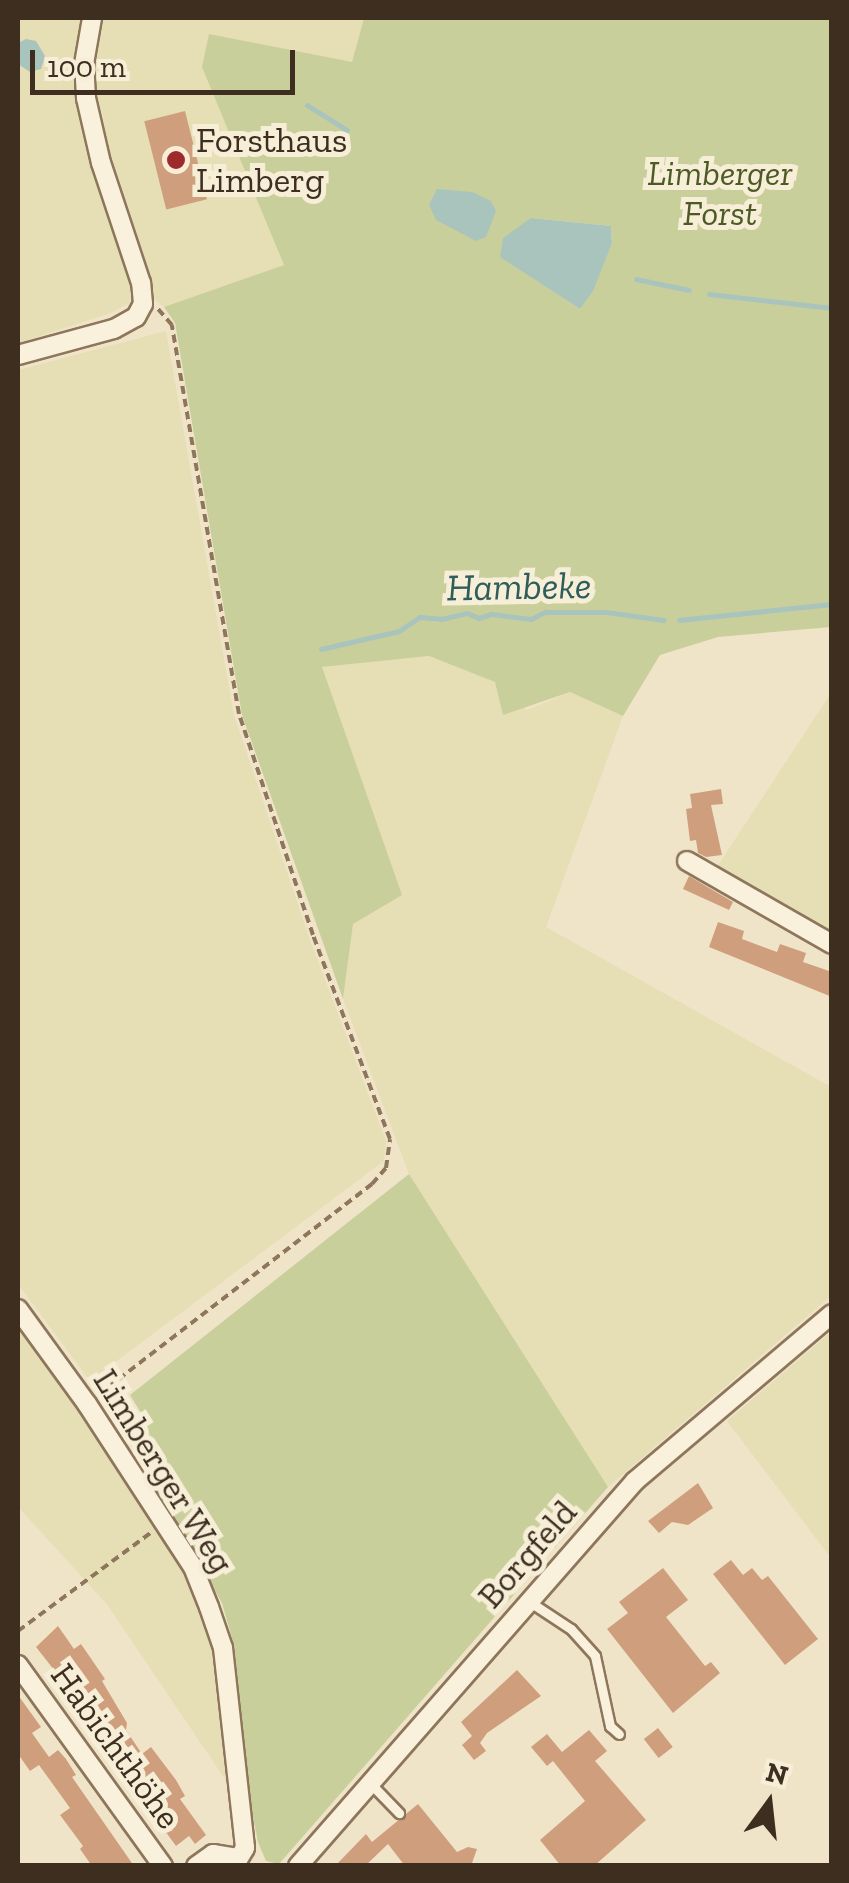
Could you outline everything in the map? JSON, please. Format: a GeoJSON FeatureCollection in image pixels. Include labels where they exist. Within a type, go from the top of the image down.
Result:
{"type":"FeatureCollection","features":[{"type":"Feature","properties":{"kind":"street"},"geometry":{"type":"LineString","coordinates":[[18,355],[114,329],[136,316],[143,304],[141,283],[101,163],[86,98],[84,64],[92,18]]}},
{"type":"Feature","properties":{"kind":"street"},"geometry":{"type":"LineString","coordinates":[[687,862],[832,944]]}},
{"type":"Feature","properties":{"kind":"street","name":"Limberger Weg"},"geometry":{"type":"LineString","coordinates":[[18,1309],[87,1404],[193,1567],[222,1648],[245,1848],[243,1862]]}},
{"type":"Feature","properties":{"kind":"street","name":"Borgfeld"},"geometry":{"type":"LineString","coordinates":[[298,1866],[635,1481],[832,1314]]}},
{"type":"Feature","properties":{"kind":"street","name":"Habichthöhe"},"geometry":{"type":"LineString","coordinates":[[19,1671],[163,1866]]}},
{"type":"Feature","properties":{"kind":"street","name":"Habichthöhe"},"geometry":{"type":"LineString","coordinates":[[196,1866],[213,1854],[243,1862]]}},
{"type":"Feature","properties":{"kind":"lane"},"geometry":{"type":"LineString","coordinates":[[528,1601],[571,1629],[596,1656],[610,1726],[619,1734]]}},
{"type":"Feature","properties":{"kind":"lane"},"geometry":{"type":"LineString","coordinates":[[370,1783],[399,1813]]}},
{"type":"Feature","properties":{"kind":"path"},"geometry":{"type":"LineString","coordinates":[[87,1404],[372,1184],[386,1168],[390,1138],[313,935],[238,714],[172,325],[161,310],[143,304]]}},
{"type":"Feature","properties":{"kind":"path"},"geometry":{"type":"LineString","coordinates":[[18,1631],[164,1523]]}},
{"type":"Feature","properties":{"kind":"shaded area"},"geometry":{"type":"Polygon","coordinates":[[[18,18],[80,18],[75,98],[134,285],[129,303],[111,313],[18,343],[18,18]]]}},
{"type":"Feature","properties":{"kind":"shaded area"},"geometry":{"type":"Polygon","coordinates":[[[95,18],[364,18],[352,62],[313,56],[273,236],[284,265],[164,307],[152,297],[88,95],[95,18]]]}},
{"type":"Feature","properties":{"kind":"shaded area"},"geometry":{"type":"Polygon","coordinates":[[[166,331],[234,715],[309,937],[386,1141],[384,1161],[90,1381],[18,1284],[18,370],[166,331]]]}},
{"type":"Feature","properties":{"kind":"shaded area"},"geometry":{"type":"Polygon","coordinates":[[[429,656],[495,682],[527,710],[570,692],[623,716],[546,927],[831,1087],[831,1296],[608,1487],[409,1174],[343,999],[353,924],[321,667],[429,656]]]}},
{"type":"Feature","properties":{"kind":"shaded area"},"geometry":{"type":"Polygon","coordinates":[[[831,693],[831,935],[715,870],[831,693]]]}},
{"type":"Feature","properties":{"kind":"shaded area"},"geometry":{"type":"Polygon","coordinates":[[[18,1328],[163,1531],[201,1598],[216,1644],[227,1782],[106,1603],[18,1507],[18,1328]]]}},
{"type":"Feature","properties":{"kind":"shaded area"},"geometry":{"type":"Polygon","coordinates":[[[831,1332],[831,1558],[727,1421],[831,1332]]]}},
{"type":"Feature","properties":{"kind":"green space","name":"Limberger Forst"},"geometry":{"type":"Polygon","coordinates":[[[364,18],[831,18],[831,627],[718,637],[660,655],[623,716],[570,692],[503,715],[495,682],[429,656],[322,667],[402,895],[353,924],[343,999],[242,715],[175,323],[164,307],[284,265],[202,67],[209,34],[352,62],[364,18]],[[531,218],[501,257],[580,309],[612,243],[611,226],[531,218]]]}},
{"type":"Feature","properties":{"kind":"green space"},"geometry":{"type":"Polygon","coordinates":[[[409,1174],[608,1487],[279,1864],[266,1861],[258,1842],[250,1802],[234,1645],[222,1603],[127,1437],[146,1421],[130,1395],[409,1174]]]}},
{"type":"Feature","properties":{"kind":"water"},"geometry":{"type":"Polygon","coordinates":[[[26,39],[36,41],[45,56],[41,69],[30,72],[18,64],[18,43],[26,39]]]}},
{"type":"Feature","properties":{"kind":"water"},"geometry":{"type":"Polygon","coordinates":[[[437,189],[472,192],[491,201],[496,211],[486,237],[476,241],[436,220],[429,205],[437,189]]]}},
{"type":"Feature","properties":{"kind":"water"},"geometry":{"type":"Polygon","coordinates":[[[531,218],[611,226],[612,243],[593,291],[580,309],[500,257],[503,238],[531,218]]]}},
{"type":"Feature","properties":{"kind":"building","name":"Forsthaus Limberg"},"geometry":{"type":"Polygon","coordinates":[[[185,111],[207,199],[166,209],[144,121],[185,111]]]}},
{"type":"Feature","properties":{"kind":"building"},"geometry":{"type":"Polygon","coordinates":[[[721,789],[723,804],[711,805],[722,855],[706,857],[698,853],[696,840],[690,841],[686,809],[692,808],[690,794],[721,789]]]}},
{"type":"Feature","properties":{"kind":"building"},"geometry":{"type":"Polygon","coordinates":[[[689,876],[733,902],[729,910],[683,889],[689,876]]]}},
{"type":"Feature","properties":{"kind":"building"},"geometry":{"type":"Polygon","coordinates":[[[718,922],[744,931],[742,939],[777,952],[780,944],[806,953],[803,962],[832,972],[832,997],[709,947],[718,922]]]}},
{"type":"Feature","properties":{"kind":"building"},"geometry":{"type":"Polygon","coordinates":[[[698,1483],[713,1508],[688,1525],[672,1522],[659,1533],[648,1521],[698,1483]]]}},
{"type":"Feature","properties":{"kind":"building"},"geometry":{"type":"Polygon","coordinates":[[[731,1560],[743,1575],[752,1568],[762,1580],[768,1576],[818,1639],[785,1665],[713,1574],[731,1560]]]}},
{"type":"Feature","properties":{"kind":"building"},"geometry":{"type":"Polygon","coordinates":[[[663,1568],[688,1600],[666,1617],[705,1666],[711,1662],[720,1673],[673,1713],[607,1629],[628,1613],[619,1602],[663,1568]]]}},
{"type":"Feature","properties":{"kind":"building"},"geometry":{"type":"Polygon","coordinates":[[[58,1626],[74,1649],[81,1644],[105,1679],[102,1681],[127,1723],[126,1730],[142,1754],[151,1747],[176,1780],[185,1796],[180,1799],[206,1835],[195,1844],[189,1836],[176,1846],[155,1817],[158,1815],[90,1726],[95,1722],[36,1647],[58,1626]]]}},
{"type":"Feature","properties":{"kind":"building"},"geometry":{"type":"Polygon","coordinates":[[[517,1670],[541,1696],[487,1733],[480,1743],[486,1751],[474,1760],[462,1745],[472,1736],[461,1722],[517,1670]]]}},
{"type":"Feature","properties":{"kind":"building"},"geometry":{"type":"Polygon","coordinates":[[[18,1695],[41,1727],[32,1733],[49,1757],[58,1750],[66,1759],[76,1775],[72,1777],[134,1866],[92,1866],[80,1849],[83,1846],[60,1815],[70,1808],[39,1765],[30,1771],[18,1754],[18,1695]]]}},
{"type":"Feature","properties":{"kind":"building"},"geometry":{"type":"Polygon","coordinates":[[[658,1728],[673,1747],[659,1758],[644,1739],[658,1728]]]}},
{"type":"Feature","properties":{"kind":"building"},"geometry":{"type":"Polygon","coordinates":[[[589,1730],[607,1751],[595,1761],[646,1820],[594,1866],[561,1866],[540,1840],[585,1801],[553,1761],[547,1766],[531,1747],[547,1734],[562,1752],[589,1730]]]}},
{"type":"Feature","properties":{"kind":"building"},"geometry":{"type":"Polygon","coordinates":[[[418,1804],[457,1852],[468,1847],[477,1849],[471,1866],[405,1866],[388,1844],[365,1866],[335,1866],[366,1834],[372,1842],[418,1804]]]}},
{"type":"Feature","properties":{"kind":"waterway","name":"Hambeke"},"geometry":{"type":"LineString","coordinates":[[307,105],[347,130]]}},
{"type":"Feature","properties":{"kind":"waterway","name":"Hambeke"},"geometry":{"type":"LineString","coordinates":[[636,279],[689,290]]}},
{"type":"Feature","properties":{"kind":"waterway","name":"Hambeke"},"geometry":{"type":"LineString","coordinates":[[709,294],[832,308]]}},
{"type":"Feature","properties":{"kind":"waterway","name":"Hambeke"},"geometry":{"type":"LineString","coordinates":[[679,620],[832,604]]}},
{"type":"Feature","properties":{"kind":"waterway","name":"Hambeke"},"geometry":{"type":"LineString","coordinates":[[321,649],[399,631],[420,617],[441,619],[467,613],[479,618],[491,614],[531,619],[545,612],[606,612],[663,620]]}},
{"type":"Feature","properties":{"kind":"place","name":"Forsthaus Limberg"},"geometry":{"type":"Point","coordinates":[176,160]}}]}
